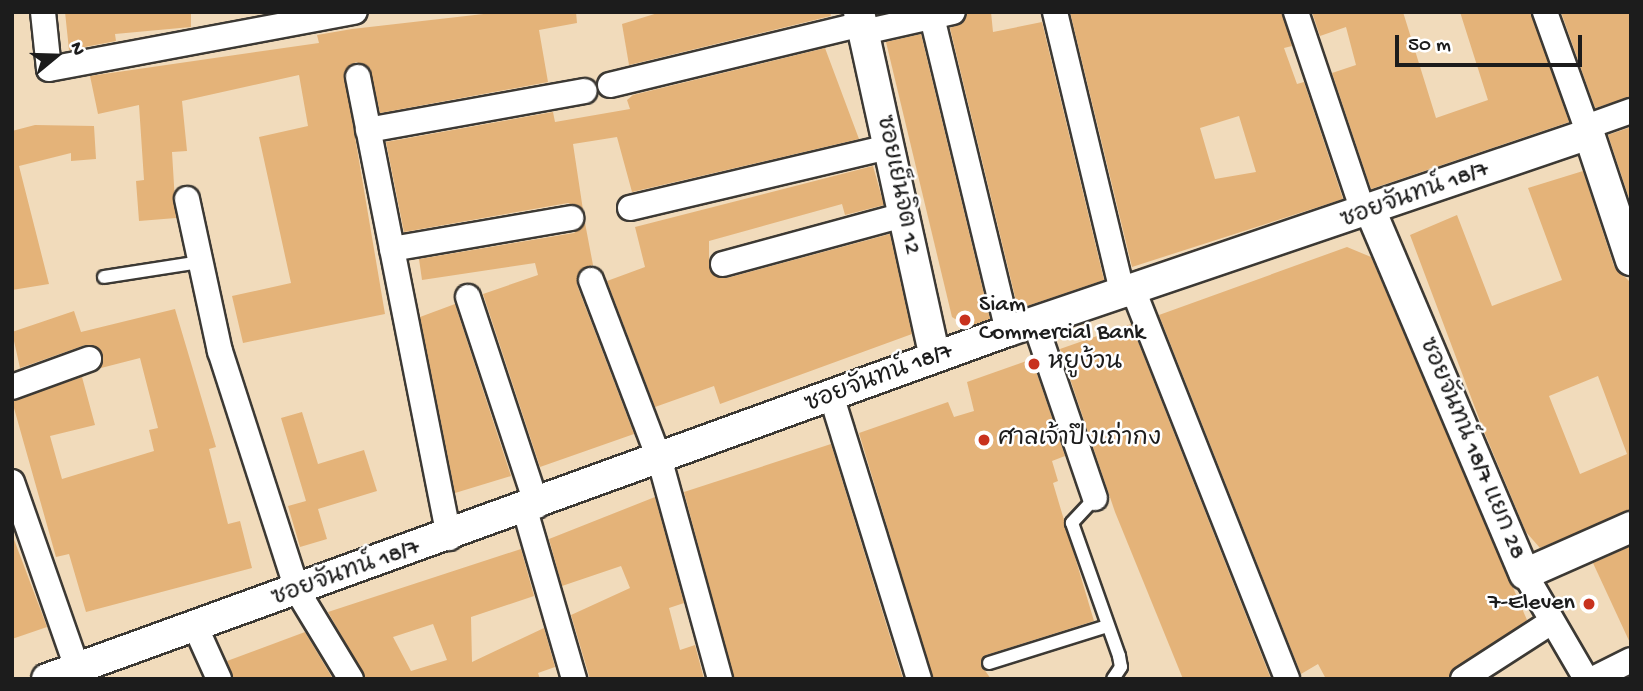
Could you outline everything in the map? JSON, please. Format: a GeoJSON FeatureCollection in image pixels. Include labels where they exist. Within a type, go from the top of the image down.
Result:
{"type":"FeatureCollection","features":[{"type":"Feature","properties":{"kind":"street"},"geometry":{"type":"LineString","coordinates":[[43,12],[49,69],[299,17],[355,12]]}},
{"type":"Feature","properties":{"kind":"street"},"geometry":{"type":"LineString","coordinates":[[1055,12],[1128,293],[1287,679]]}},
{"type":"Feature","properties":{"kind":"street"},"geometry":{"type":"LineString","coordinates":[[1296,12],[1368,213]]}},
{"type":"Feature","properties":{"kind":"street"},"geometry":{"type":"LineString","coordinates":[[1545,12],[1631,260]]}},
{"type":"Feature","properties":{"kind":"street"},"geometry":{"type":"LineString","coordinates":[[610,85],[862,23],[942,15],[1021,327],[1095,498]]}},
{"type":"Feature","properties":{"kind":"street","name":"ซอยเย็นจิต 12"},"geometry":{"type":"LineString","coordinates":[[862,23],[935,357]]}},
{"type":"Feature","properties":{"kind":"street"},"geometry":{"type":"LineString","coordinates":[[358,77],[449,538]]}},
{"type":"Feature","properties":{"kind":"street"},"geometry":{"type":"LineString","coordinates":[[368,130],[585,91]]}},
{"type":"Feature","properties":{"kind":"street"},"geometry":{"type":"LineString","coordinates":[[1587,131],[1631,111]]}},
{"type":"Feature","properties":{"kind":"street","name":"ซอยจันทน์ 18/7"},"geometry":{"type":"LineString","coordinates":[[47,679],[79,674],[196,628],[832,398],[935,357],[1368,213],[1587,131]]}},
{"type":"Feature","properties":{"kind":"street"},"geometry":{"type":"LineString","coordinates":[[630,208],[889,147]]}},
{"type":"Feature","properties":{"kind":"street"},"geometry":{"type":"LineString","coordinates":[[187,200],[220,351],[298,592],[351,679]]}},
{"type":"Feature","properties":{"kind":"street","name":"ซอยจันทน์ 18/7 แยก 28"},"geometry":{"type":"LineString","coordinates":[[1368,213],[1525,574],[1550,623],[1586,679]]}},
{"type":"Feature","properties":{"kind":"street"},"geometry":{"type":"LineString","coordinates":[[723,264],[903,215]]}},
{"type":"Feature","properties":{"kind":"street"},"geometry":{"type":"LineString","coordinates":[[392,249],[571,218]]}},
{"type":"Feature","properties":{"kind":"street"},"geometry":{"type":"LineString","coordinates":[[591,280],[660,461],[720,679]]}},
{"type":"Feature","properties":{"kind":"street"},"geometry":{"type":"LineString","coordinates":[[468,297],[531,508],[574,679]]}},
{"type":"Feature","properties":{"kind":"street"},"geometry":{"type":"LineString","coordinates":[[12,387],[89,359]]}},
{"type":"Feature","properties":{"kind":"street"},"geometry":{"type":"LineString","coordinates":[[832,398],[919,679]]}},
{"type":"Feature","properties":{"kind":"street"},"geometry":{"type":"LineString","coordinates":[[12,482],[79,674]]}},
{"type":"Feature","properties":{"kind":"street"},"geometry":{"type":"LineString","coordinates":[[1525,574],[1631,527]]}},
{"type":"Feature","properties":{"kind":"street"},"geometry":{"type":"LineString","coordinates":[[1463,679],[1550,623]]}},
{"type":"Feature","properties":{"kind":"street"},"geometry":{"type":"LineString","coordinates":[[196,628],[219,679]]}},
{"type":"Feature","properties":{"kind":"street"},"geometry":{"type":"LineString","coordinates":[[1593,679],[1631,660]]}},
{"type":"Feature","properties":{"kind":"lane"},"geometry":{"type":"LineString","coordinates":[[104,277],[200,262]]}},
{"type":"Feature","properties":{"kind":"lane"},"geometry":{"type":"LineString","coordinates":[[1095,498],[1072,523],[1121,667],[1113,679]]}},
{"type":"Feature","properties":{"kind":"lane"},"geometry":{"type":"LineString","coordinates":[[989,663],[1107,625]]}},
{"type":"Feature","properties":{"kind":"building"},"geometry":{"type":"Polygon","coordinates":[[[65,12],[191,12],[191,27],[115,34],[116,41],[69,50],[65,12]]]}},
{"type":"Feature","properties":{"kind":"building"},"geometry":{"type":"Polygon","coordinates":[[[501,12],[576,12],[577,23],[539,30],[548,82],[380,113],[370,68],[356,62],[344,72],[385,314],[243,343],[232,296],[291,283],[259,137],[308,126],[299,75],[182,101],[187,151],[172,152],[176,218],[139,221],[136,181],[144,180],[139,105],[98,114],[90,76],[319,43],[317,35],[352,29],[501,12]]]}},
{"type":"Feature","properties":{"kind":"building"},"geometry":{"type":"Polygon","coordinates":[[[661,12],[830,12],[831,16],[629,65],[622,24],[661,12]]]}},
{"type":"Feature","properties":{"kind":"building"},"geometry":{"type":"Polygon","coordinates":[[[967,12],[991,12],[993,32],[1042,22],[1104,280],[1018,309],[950,28],[963,23],[967,12]]]}},
{"type":"Feature","properties":{"kind":"building"},"geometry":{"type":"Polygon","coordinates":[[[1070,12],[1282,12],[1292,46],[1284,48],[1297,84],[1304,82],[1343,199],[1132,267],[1070,12]],[[1239,116],[1200,128],[1215,179],[1256,172],[1239,116]]]}},
{"type":"Feature","properties":{"kind":"building"},"geometry":{"type":"Polygon","coordinates":[[[1312,12],[1403,12],[1436,118],[1488,100],[1460,12],[1531,12],[1569,122],[1371,189],[1332,73],[1356,65],[1346,27],[1320,36],[1312,12]]]}},
{"type":"Feature","properties":{"kind":"building"},"geometry":{"type":"Polygon","coordinates":[[[1561,12],[1631,12],[1631,97],[1595,108],[1561,12]]]}},
{"type":"Feature","properties":{"kind":"building"},"geometry":{"type":"Polygon","coordinates":[[[921,34],[990,319],[968,327],[952,317],[886,42],[921,34]]]}},
{"type":"Feature","properties":{"kind":"building"},"geometry":{"type":"Polygon","coordinates":[[[825,48],[859,139],[632,192],[617,137],[573,144],[583,210],[568,203],[404,232],[386,142],[553,112],[555,122],[630,109],[627,100],[633,95],[825,48]]]}},
{"type":"Feature","properties":{"kind":"building"},"geometry":{"type":"Polygon","coordinates":[[[35,125],[94,126],[96,159],[71,161],[71,153],[19,166],[49,284],[12,290],[12,131],[35,125]]]}},
{"type":"Feature","properties":{"kind":"building"},"geometry":{"type":"Polygon","coordinates":[[[1631,127],[1631,204],[1608,135],[1631,127]]]}},
{"type":"Feature","properties":{"kind":"building"},"geometry":{"type":"Polygon","coordinates":[[[873,166],[884,205],[845,215],[842,204],[709,241],[709,267],[727,278],[890,234],[912,334],[720,404],[714,386],[655,407],[607,281],[645,267],[635,227],[873,166]]]}},
{"type":"Feature","properties":{"kind":"building"},"geometry":{"type":"Polygon","coordinates":[[[1583,171],[1614,266],[1631,283],[1631,510],[1540,548],[1526,532],[1483,429],[1410,235],[1457,215],[1492,306],[1562,280],[1528,188],[1583,171]],[[1598,376],[1549,396],[1580,474],[1627,454],[1598,376]]]}},
{"type":"Feature","properties":{"kind":"building"},"geometry":{"type":"Polygon","coordinates":[[[585,223],[593,265],[580,270],[577,285],[634,434],[540,467],[483,294],[538,275],[535,263],[422,280],[419,259],[574,233],[585,223]]]}},
{"type":"Feature","properties":{"kind":"building"},"geometry":{"type":"Polygon","coordinates":[[[1347,247],[1371,257],[1527,620],[1446,679],[1326,679],[1318,664],[1301,674],[1159,315],[1347,247]]]}},
{"type":"Feature","properties":{"kind":"building"},"geometry":{"type":"Polygon","coordinates":[[[455,304],[511,476],[455,493],[420,317],[455,304]]]}},
{"type":"Feature","properties":{"kind":"building"},"geometry":{"type":"Polygon","coordinates":[[[175,309],[216,447],[209,449],[228,524],[240,521],[252,568],[86,612],[69,554],[56,557],[12,401],[82,377],[95,425],[50,436],[62,479],[154,451],[149,430],[158,428],[140,358],[101,368],[99,348],[85,345],[20,368],[12,332],[74,311],[81,332],[175,309]]]}},
{"type":"Feature","properties":{"kind":"building"},"geometry":{"type":"Polygon","coordinates":[[[1131,324],[1271,679],[1183,679],[1115,512],[1060,349],[1131,324]]]}},
{"type":"Feature","properties":{"kind":"building"},"geometry":{"type":"Polygon","coordinates":[[[1032,359],[1065,456],[1052,461],[1058,481],[1053,483],[1094,621],[986,655],[981,665],[991,679],[933,679],[859,433],[948,402],[954,417],[974,411],[967,382],[1032,359]]]}},
{"type":"Feature","properties":{"kind":"building"},"geometry":{"type":"Polygon","coordinates":[[[302,412],[318,464],[364,450],[377,491],[318,509],[327,539],[300,547],[288,506],[306,501],[281,418],[302,412]]]}},
{"type":"Feature","properties":{"kind":"building"},"geometry":{"type":"Polygon","coordinates":[[[831,444],[903,679],[734,679],[684,492],[831,444]]]}},
{"type":"Feature","properties":{"kind":"building"},"geometry":{"type":"Polygon","coordinates":[[[655,497],[684,603],[669,608],[680,650],[695,645],[704,679],[590,679],[571,615],[630,588],[621,566],[562,586],[549,539],[655,497]]]}},
{"type":"Feature","properties":{"kind":"building"},"geometry":{"type":"Polygon","coordinates":[[[12,534],[47,627],[12,639],[12,534]]]}},
{"type":"Feature","properties":{"kind":"building"},"geometry":{"type":"Polygon","coordinates":[[[1631,546],[1631,645],[1593,563],[1631,546]]]}},
{"type":"Feature","properties":{"kind":"building"},"geometry":{"type":"Polygon","coordinates":[[[521,549],[534,596],[471,617],[472,662],[544,628],[555,667],[538,673],[540,679],[366,679],[328,612],[521,549]],[[433,624],[393,637],[411,671],[447,660],[433,624]]]}},
{"type":"Feature","properties":{"kind":"building"},"geometry":{"type":"Polygon","coordinates":[[[305,632],[333,679],[234,679],[227,661],[305,632]]]}},
{"type":"Feature","properties":{"kind":"place","name":"Siam Commercial Bank"},"geometry":{"type":"Point","coordinates":[965,320]}},
{"type":"Feature","properties":{"kind":"place","name":"หยูง้วน"},"geometry":{"type":"Point","coordinates":[1034,364]}},
{"type":"Feature","properties":{"kind":"place","name":"ศาลเจ้าปึงเถ่ากง"},"geometry":{"type":"Point","coordinates":[984,440]}},
{"type":"Feature","properties":{"kind":"place","name":"7-Eleven"},"geometry":{"type":"Point","coordinates":[1589,604]}}]}
